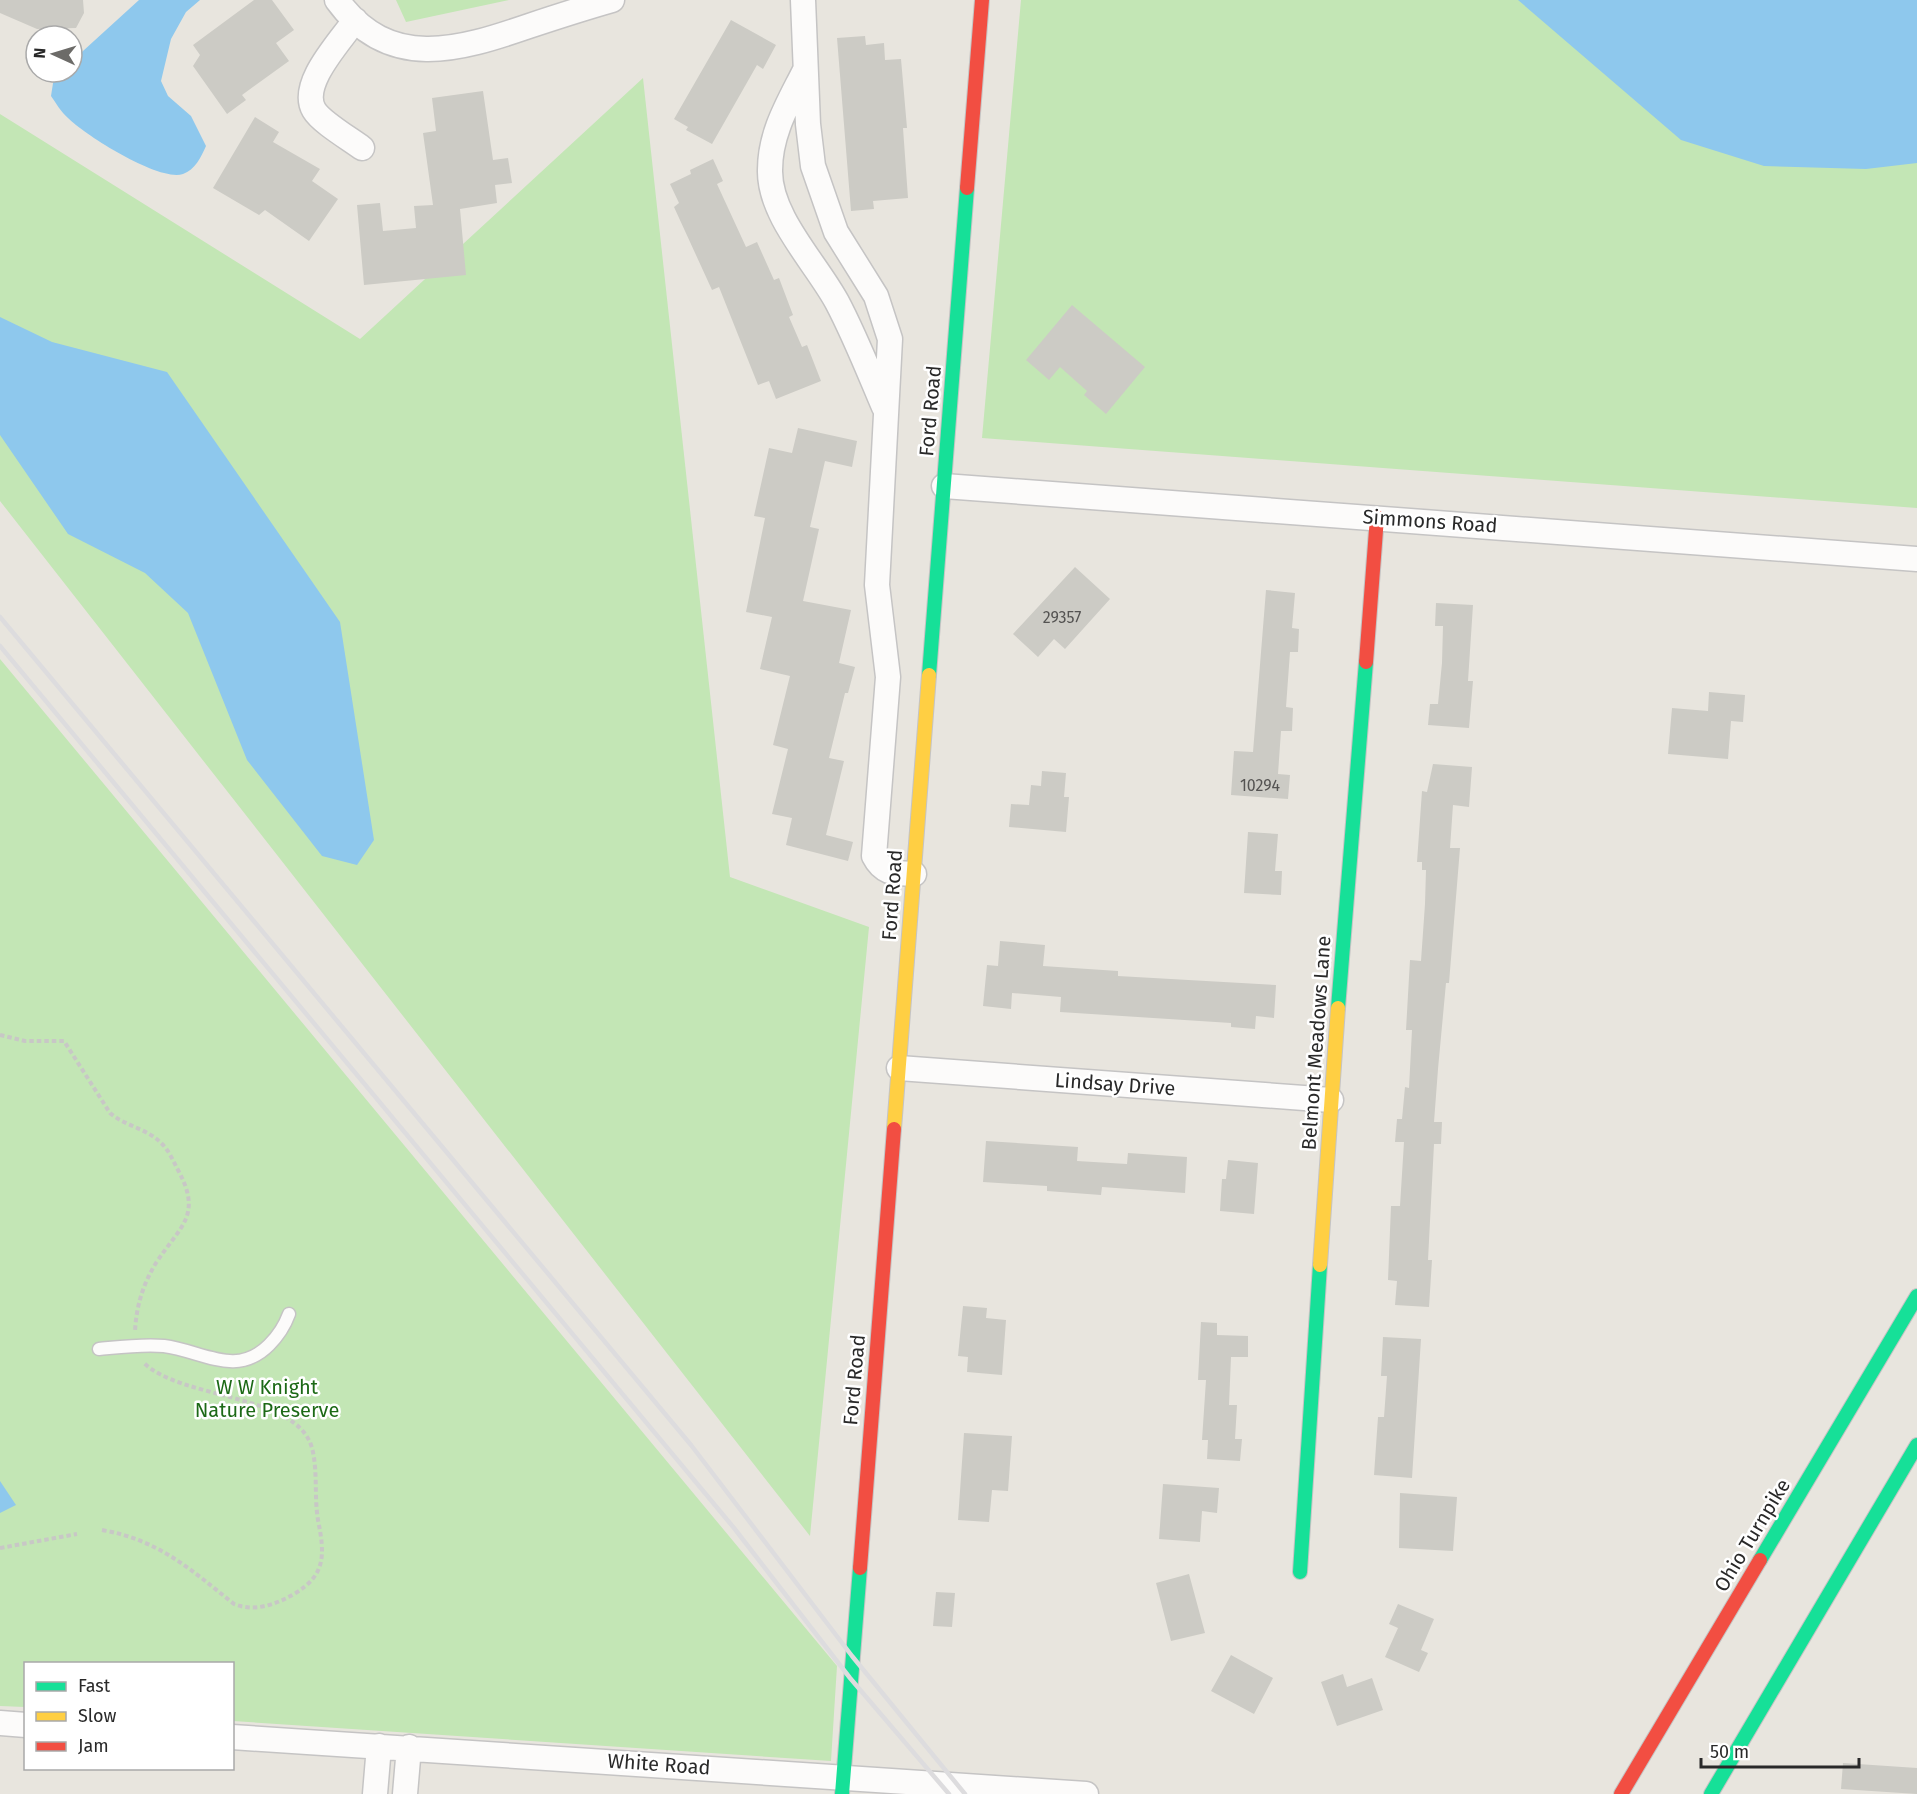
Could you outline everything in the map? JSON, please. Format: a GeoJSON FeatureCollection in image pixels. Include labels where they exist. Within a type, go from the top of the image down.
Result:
{"type":"FeatureCollection","features":[{"type":"Feature","properties":{"kind":"main road","name":"Ford Road"},"geometry":{"type":"LineString","coordinates":[[843,1785],[982,0]]}},
{"type":"Feature","properties":{"kind":"main road","name":"Belmont Meadows Lane"},"geometry":{"type":"LineString","coordinates":[[1300,1572],[1331,1100],[1377,517]]}},
{"type":"Feature","properties":{"kind":"main road","name":"Ohio Turnpike"},"geometry":{"type":"LineString","coordinates":[[1621,1794],[1917,1296]]}},
{"type":"Feature","properties":{"kind":"main road"},"geometry":{"type":"LineString","coordinates":[[1711,1794],[1917,1445]]}},
{"type":"Feature","properties":{"kind":"street"},"geometry":{"type":"LineString","coordinates":[[337,0],[365,30],[402,46],[441,50],[492,39],[612,0]]}},
{"type":"Feature","properties":{"kind":"street"},"geometry":{"type":"LineString","coordinates":[[803,0],[805,70],[812,155],[824,203],[836,232],[876,296],[890,339],[877,585],[888,677],[874,856],[880,868],[889,872],[914,874]]}},
{"type":"Feature","properties":{"kind":"street"},"geometry":{"type":"LineString","coordinates":[[355,20],[312,83],[310,98],[315,112],[362,148]]}},
{"type":"Feature","properties":{"kind":"street"},"geometry":{"type":"LineString","coordinates":[[805,70],[777,126],[771,147],[770,172],[773,195],[783,217],[837,302],[886,412]]}},
{"type":"Feature","properties":{"kind":"street","name":"Simmons Road"},"geometry":{"type":"LineString","coordinates":[[944,486],[1917,559]]}},
{"type":"Feature","properties":{"kind":"street","name":"Lindsay Drive"},"geometry":{"type":"LineString","coordinates":[[899,1068],[1331,1100]]}},
{"type":"Feature","properties":{"kind":"street"},"geometry":{"type":"LineString","coordinates":[[0,1723],[24,1725]]}},
{"type":"Feature","properties":{"kind":"street","name":"White Road"},"geometry":{"type":"LineString","coordinates":[[234,1737],[409,1747],[843,1785],[1086,1794]]}},
{"type":"Feature","properties":{"kind":"street"},"geometry":{"type":"LineString","coordinates":[[375,1794],[379,1746]]}},
{"type":"Feature","properties":{"kind":"street"},"geometry":{"type":"LineString","coordinates":[[405,1794],[409,1747]]}},
{"type":"Feature","properties":{"kind":"lane"},"geometry":{"type":"LineString","coordinates":[[99,1349],[145,1345],[166,1347],[231,1362],[246,1361],[259,1355],[273,1341],[289,1314]]}},
{"type":"Feature","properties":{"kind":"path"},"geometry":{"type":"LineString","coordinates":[[0,1548],[77,1534]]}},
{"type":"Feature","properties":{"kind":"green space"},"geometry":{"type":"Polygon","coordinates":[[[396,0],[509,0],[406,22],[396,0]]]}},
{"type":"Feature","properties":{"kind":"green space"},"geometry":{"type":"Polygon","coordinates":[[[1021,0],[1917,0],[1917,508],[982,438],[1021,0]]]}},
{"type":"Feature","properties":{"kind":"green space"},"geometry":{"type":"Polygon","coordinates":[[[643,78],[730,877],[869,927],[810,1536],[0,501],[0,114],[360,339],[643,78]]]}},
{"type":"Feature","properties":{"kind":"green space","name":"W W Knight Nature Preserve"},"geometry":{"type":"Polygon","coordinates":[[[0,659],[837,1666],[831,1761],[234,1721],[234,1662],[24,1662],[24,1707],[0,1706],[0,659]]]}},
{"type":"Feature","properties":{"kind":"water"},"geometry":{"type":"Polygon","coordinates":[[[139,0],[200,0],[186,12],[171,39],[161,81],[168,96],[191,116],[206,146],[194,166],[183,174],[172,175],[157,171],[106,145],[68,118],[51,96],[53,84],[84,84],[84,50],[139,0]]]}},
{"type":"Feature","properties":{"kind":"water"},"geometry":{"type":"Polygon","coordinates":[[[1518,0],[1917,0],[1917,163],[1866,169],[1764,166],[1681,140],[1518,0]]]}},
{"type":"Feature","properties":{"kind":"water"},"geometry":{"type":"Polygon","coordinates":[[[0,317],[52,342],[167,372],[340,622],[374,840],[357,865],[322,856],[247,760],[188,613],[145,573],[68,534],[0,435],[0,317]]]}},
{"type":"Feature","properties":{"kind":"water"},"geometry":{"type":"Polygon","coordinates":[[[0,1481],[16,1505],[0,1513],[0,1481]]]}},
{"type":"Feature","properties":{"kind":"building"},"geometry":{"type":"Polygon","coordinates":[[[0,0],[83,0],[84,13],[78,24],[25,24],[0,13],[0,0]]]}},
{"type":"Feature","properties":{"kind":"building"},"geometry":{"type":"Polygon","coordinates":[[[254,0],[272,0],[294,30],[276,43],[289,61],[242,95],[246,100],[227,114],[193,66],[200,55],[193,45],[254,0]]]}},
{"type":"Feature","properties":{"kind":"building"},"geometry":{"type":"Polygon","coordinates":[[[731,20],[776,45],[763,69],[757,65],[712,144],[686,130],[688,127],[674,119],[731,20]]]}},
{"type":"Feature","properties":{"kind":"building"},"geometry":{"type":"Polygon","coordinates":[[[865,36],[866,45],[884,43],[885,60],[901,59],[907,128],[903,128],[908,198],[873,201],[874,209],[851,211],[837,38],[865,36]]]}},
{"type":"Feature","properties":{"kind":"building"},"geometry":{"type":"Polygon","coordinates":[[[483,91],[493,160],[508,158],[512,183],[495,185],[497,203],[460,209],[466,275],[364,285],[357,205],[380,203],[383,231],[416,228],[414,206],[433,205],[423,133],[436,131],[432,98],[483,91]]]}},
{"type":"Feature","properties":{"kind":"building"},"geometry":{"type":"Polygon","coordinates":[[[255,117],[279,132],[273,142],[320,169],[312,181],[338,199],[309,241],[265,210],[259,215],[213,188],[255,117]]]}},
{"type":"Feature","properties":{"kind":"building"},"geometry":{"type":"Polygon","coordinates":[[[713,159],[723,181],[717,184],[746,247],[757,242],[774,280],[779,278],[793,315],[789,317],[802,347],[807,345],[821,381],[776,399],[769,381],[758,385],[719,287],[712,290],[674,207],[679,203],[670,184],[691,174],[690,170],[713,159]]]}},
{"type":"Feature","properties":{"kind":"building"},"geometry":{"type":"Polygon","coordinates":[[[1072,305],[1145,367],[1106,414],[1084,395],[1087,391],[1060,367],[1049,380],[1026,360],[1072,305]]]}},
{"type":"Feature","properties":{"kind":"building"},"geometry":{"type":"Polygon","coordinates":[[[798,428],[857,441],[852,467],[825,461],[810,527],[819,529],[803,601],[851,610],[839,663],[855,667],[848,693],[845,693],[829,758],[844,761],[826,835],[853,842],[848,861],[786,845],[792,818],[772,814],[788,749],[773,745],[790,676],[760,669],[772,617],[746,612],[765,518],[754,516],[769,448],[792,453],[798,428]]]}},
{"type":"Feature","properties":{"kind":"building"},"geometry":{"type":"Polygon","coordinates":[[[1075,567],[1110,599],[1065,649],[1054,639],[1038,657],[1013,634],[1075,567]]]}},
{"type":"Feature","properties":{"kind":"building"},"geometry":{"type":"Polygon","coordinates":[[[1266,590],[1295,593],[1292,628],[1299,629],[1298,652],[1290,652],[1286,707],[1293,708],[1292,731],[1281,731],[1278,774],[1290,775],[1288,799],[1231,795],[1234,751],[1253,752],[1266,590]]]}},
{"type":"Feature","properties":{"kind":"building"},"geometry":{"type":"Polygon","coordinates":[[[1436,603],[1473,605],[1468,681],[1473,681],[1469,728],[1428,725],[1430,704],[1438,704],[1442,663],[1443,626],[1435,626],[1436,603]]]}},
{"type":"Feature","properties":{"kind":"building"},"geometry":{"type":"Polygon","coordinates":[[[1709,692],[1745,695],[1743,722],[1731,721],[1728,759],[1668,754],[1672,708],[1708,711],[1709,692]]]}},
{"type":"Feature","properties":{"kind":"building"},"geometry":{"type":"Polygon","coordinates":[[[1433,764],[1472,767],[1469,807],[1453,805],[1450,848],[1460,848],[1449,983],[1446,983],[1434,1122],[1442,1122],[1441,1144],[1434,1144],[1428,1260],[1432,1260],[1429,1307],[1395,1305],[1397,1281],[1388,1280],[1391,1206],[1400,1206],[1404,1142],[1395,1142],[1397,1119],[1402,1119],[1405,1087],[1409,1088],[1412,1030],[1406,1030],[1410,960],[1421,961],[1425,904],[1426,870],[1422,870],[1422,862],[1417,862],[1422,791],[1427,792],[1433,764]]]}},
{"type":"Feature","properties":{"kind":"building"},"geometry":{"type":"Polygon","coordinates":[[[1042,771],[1066,773],[1064,797],[1069,797],[1066,832],[1009,827],[1011,804],[1029,805],[1031,785],[1041,786],[1042,771]]]}},
{"type":"Feature","properties":{"kind":"building"},"geometry":{"type":"Polygon","coordinates":[[[1248,832],[1278,834],[1275,871],[1282,871],[1281,895],[1244,893],[1248,832]]]}},
{"type":"Feature","properties":{"kind":"building"},"geometry":{"type":"Polygon","coordinates":[[[1000,941],[1045,945],[1043,966],[1118,971],[1118,976],[1276,985],[1274,1018],[1256,1016],[1255,1029],[1231,1027],[1231,1023],[1060,1012],[1061,997],[1012,993],[1011,1009],[983,1006],[987,965],[998,966],[1000,941]]]}},
{"type":"Feature","properties":{"kind":"building"},"geometry":{"type":"Polygon","coordinates":[[[986,1141],[1078,1147],[1077,1161],[1127,1164],[1128,1153],[1187,1157],[1185,1193],[1102,1187],[1101,1195],[1047,1191],[1047,1186],[983,1182],[986,1141]]]}},
{"type":"Feature","properties":{"kind":"building"},"geometry":{"type":"Polygon","coordinates":[[[1228,1160],[1258,1163],[1254,1214],[1220,1211],[1222,1179],[1226,1179],[1228,1160]]]}},
{"type":"Feature","properties":{"kind":"building"},"geometry":{"type":"Polygon","coordinates":[[[963,1306],[987,1308],[986,1318],[1006,1320],[1002,1375],[967,1372],[968,1357],[958,1356],[963,1306]]]}},
{"type":"Feature","properties":{"kind":"building"},"geometry":{"type":"Polygon","coordinates":[[[1201,1322],[1217,1323],[1217,1335],[1248,1336],[1248,1357],[1231,1357],[1229,1405],[1237,1405],[1235,1439],[1242,1439],[1240,1461],[1207,1459],[1208,1440],[1202,1440],[1206,1380],[1198,1380],[1201,1322]]]}},
{"type":"Feature","properties":{"kind":"building"},"geometry":{"type":"Polygon","coordinates":[[[1383,1337],[1421,1339],[1412,1478],[1374,1475],[1378,1417],[1384,1417],[1387,1376],[1381,1376],[1383,1337]]]}},
{"type":"Feature","properties":{"kind":"building"},"geometry":{"type":"Polygon","coordinates":[[[964,1433],[1012,1436],[1008,1491],[992,1490],[989,1522],[958,1520],[964,1433]]]}},
{"type":"Feature","properties":{"kind":"building"},"geometry":{"type":"Polygon","coordinates":[[[1163,1484],[1219,1488],[1217,1513],[1202,1511],[1200,1542],[1159,1539],[1163,1484]]]}},
{"type":"Feature","properties":{"kind":"building"},"geometry":{"type":"Polygon","coordinates":[[[1400,1493],[1457,1497],[1453,1551],[1399,1548],[1400,1493]]]}},
{"type":"Feature","properties":{"kind":"building"},"geometry":{"type":"Polygon","coordinates":[[[1189,1574],[1205,1633],[1171,1641],[1156,1583],[1189,1574]]]}},
{"type":"Feature","properties":{"kind":"building"},"geometry":{"type":"Polygon","coordinates":[[[936,1592],[955,1593],[952,1627],[933,1626],[936,1592]]]}},
{"type":"Feature","properties":{"kind":"building"},"geometry":{"type":"Polygon","coordinates":[[[1398,1604],[1434,1619],[1421,1650],[1428,1653],[1419,1672],[1385,1657],[1398,1628],[1389,1624],[1398,1604]]]}},
{"type":"Feature","properties":{"kind":"building"},"geometry":{"type":"Polygon","coordinates":[[[1231,1655],[1273,1678],[1254,1714],[1211,1691],[1231,1655]]]}},
{"type":"Feature","properties":{"kind":"building"},"geometry":{"type":"Polygon","coordinates":[[[1343,1674],[1347,1687],[1372,1678],[1383,1710],[1337,1726],[1321,1682],[1343,1674]]]}},
{"type":"Feature","properties":{"kind":"building"},"geometry":{"type":"Polygon","coordinates":[[[1843,1763],[1917,1768],[1917,1794],[1841,1789],[1843,1763]]]}},
{"type":"Feature","properties":{"kind":"railway"},"geometry":{"type":"LineString","coordinates":[[0,617],[691,1445],[852,1656],[965,1794]]}},
{"type":"Feature","properties":{"kind":"railway"},"geometry":{"type":"LineString","coordinates":[[0,646],[734,1528],[850,1678],[949,1794]]}},
{"type":"Feature","properties":{"kind":"traffic: fast"},"geometry":{"type":"LineString","coordinates":[[929,675],[967,188]]}},
{"type":"Feature","properties":{"kind":"traffic: fast"},"geometry":{"type":"LineString","coordinates":[[1338,1008],[1366,662]]}},
{"type":"Feature","properties":{"kind":"traffic: fast"},"geometry":{"type":"LineString","coordinates":[[1300,1572],[1320,1265]]}},
{"type":"Feature","properties":{"kind":"traffic: fast"},"geometry":{"type":"LineString","coordinates":[[1760,1560],[1917,1296]]}},
{"type":"Feature","properties":{"kind":"traffic: fast"},"geometry":{"type":"LineString","coordinates":[[1711,1794],[1917,1445]]}},
{"type":"Feature","properties":{"kind":"traffic: fast"},"geometry":{"type":"LineString","coordinates":[[842,1794],[860,1568]]}},
{"type":"Feature","properties":{"kind":"traffic: slow"},"geometry":{"type":"LineString","coordinates":[[894,1129],[929,675]]}},
{"type":"Feature","properties":{"kind":"traffic: slow"},"geometry":{"type":"LineString","coordinates":[[1320,1265],[1338,1008]]}},
{"type":"Feature","properties":{"kind":"traffic: jam"},"geometry":{"type":"LineString","coordinates":[[967,188],[982,0]]}},
{"type":"Feature","properties":{"kind":"traffic: jam"},"geometry":{"type":"LineString","coordinates":[[1366,662],[1377,517]]}},
{"type":"Feature","properties":{"kind":"traffic: jam"},"geometry":{"type":"LineString","coordinates":[[860,1568],[894,1129]]}},
{"type":"Feature","properties":{"kind":"traffic: jam"},"geometry":{"type":"LineString","coordinates":[[1621,1794],[1760,1560]]}}]}
